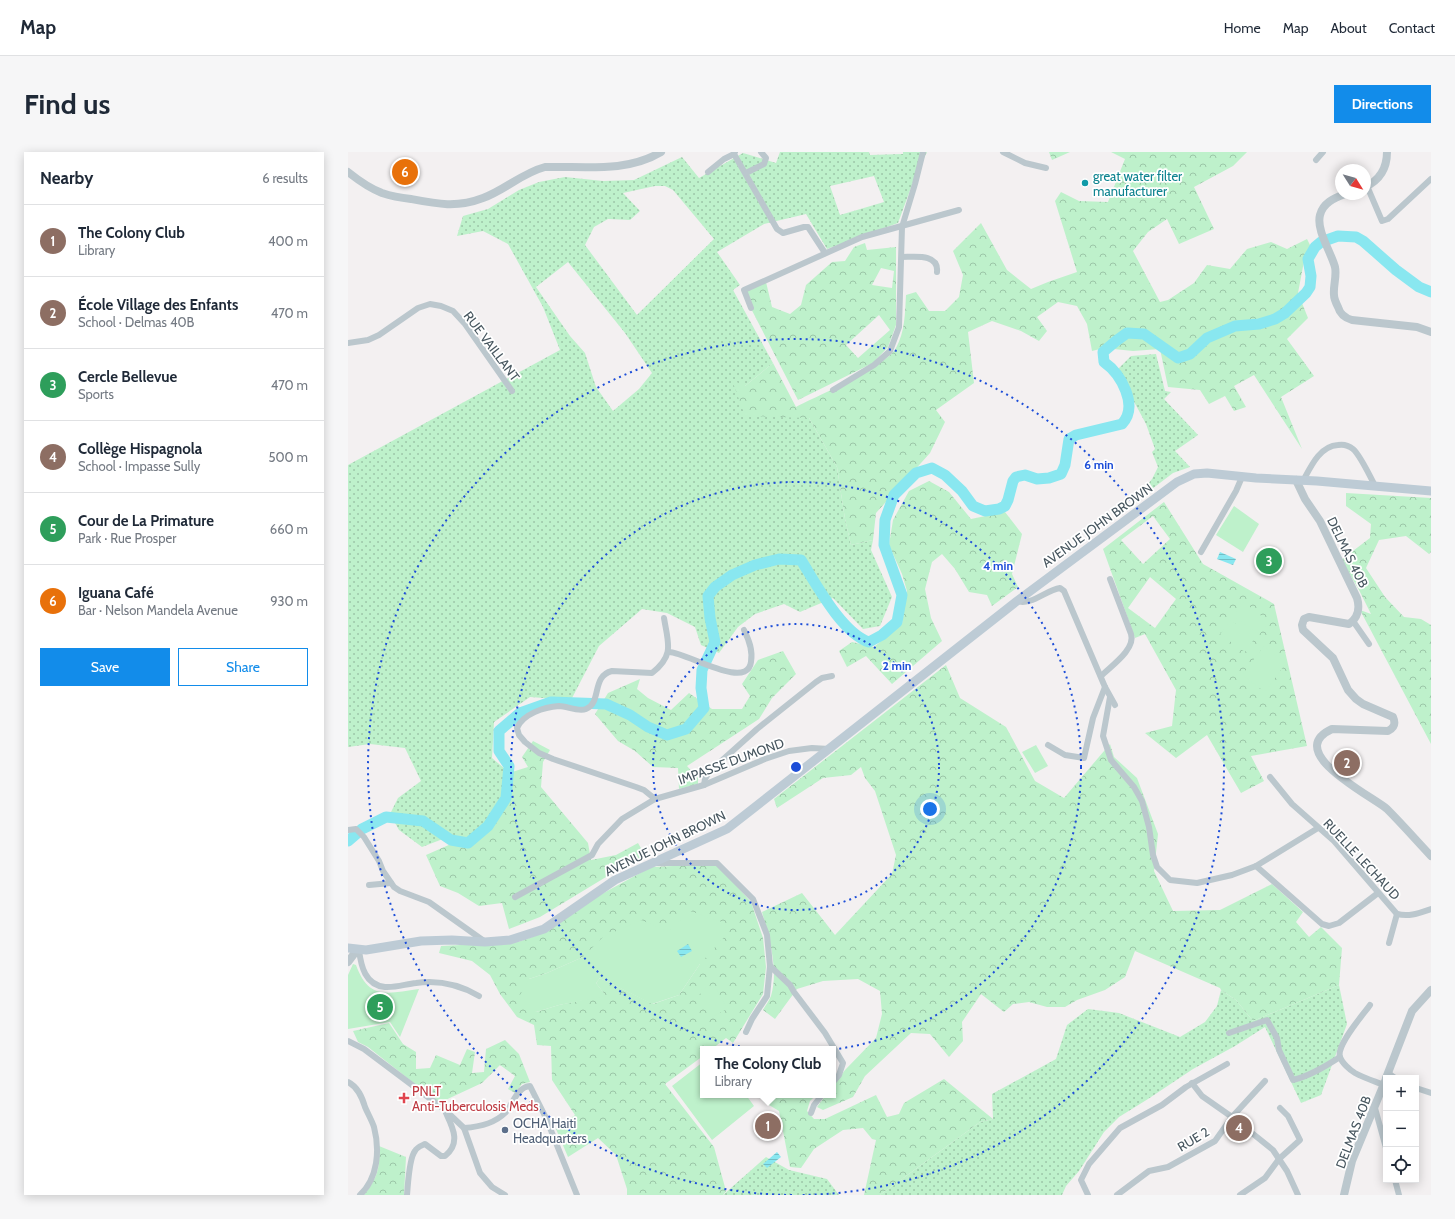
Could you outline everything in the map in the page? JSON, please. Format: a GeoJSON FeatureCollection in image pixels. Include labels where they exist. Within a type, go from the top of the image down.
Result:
{"type":"FeatureCollection","features":[{"type":"Feature","properties":{"kind":"main road","name":"AVENUE JOHN BROWN"},"geometry":{"type":"LineString","coordinates":[[354,949],[366,950],[421,941],[452,940],[485,942],[510,940],[544,928],[615,880],[727,829],[1017,601],[1177,482],[1194,474],[1207,473],[1431,491]]}},
{"type":"Feature","properties":{"kind":"street"},"geometry":{"type":"LineString","coordinates":[[348,172],[364,184],[382,193],[441,205],[458,204],[483,198],[523,175],[545,167],[617,166],[636,163],[661,152]]}},
{"type":"Feature","properties":{"kind":"street"},"geometry":{"type":"LineString","coordinates":[[746,173],[764,164],[766,158],[762,152]]}},
{"type":"Feature","properties":{"kind":"street"},"geometry":{"type":"LineString","coordinates":[[833,390],[874,365],[890,351],[899,327],[902,227],[923,152]]}},
{"type":"Feature","properties":{"kind":"street"},"geometry":{"type":"LineString","coordinates":[[1003,152],[1025,163],[1046,168]]}},
{"type":"Feature","properties":{"kind":"street"},"geometry":{"type":"LineString","coordinates":[[1316,160],[1322,152]]}},
{"type":"Feature","properties":{"kind":"street"},"geometry":{"type":"LineString","coordinates":[[1371,183],[1378,178],[1386,167],[1387,152]]}},
{"type":"Feature","properties":{"kind":"street"},"geometry":{"type":"LineString","coordinates":[[708,172],[724,159],[735,153],[777,229],[784,232],[804,227],[808,228],[825,253]]}},
{"type":"Feature","properties":{"kind":"street"},"geometry":{"type":"LineString","coordinates":[[1371,197],[1382,221],[1388,219],[1431,179]]}},
{"type":"Feature","properties":{"kind":"street"},"geometry":{"type":"LineString","coordinates":[[1335,198],[1324,205],[1320,215],[1320,224],[1322,236],[1335,269],[1334,295],[1338,308],[1344,317],[1352,320],[1417,327],[1431,332]]}},
{"type":"Feature","properties":{"kind":"street"},"geometry":{"type":"LineString","coordinates":[[751,308],[744,290],[862,237],[960,210]]}},
{"type":"Feature","properties":{"kind":"street"},"geometry":{"type":"LineString","coordinates":[[902,257],[932,259],[937,266],[937,272]]}},
{"type":"Feature","properties":{"kind":"street","name":"RUE VAILLANT"},"geometry":{"type":"LineString","coordinates":[[348,343],[368,340],[380,335],[418,308],[430,304],[441,306],[453,311],[465,324],[512,391]]}},
{"type":"Feature","properties":{"kind":"street"},"geometry":{"type":"LineString","coordinates":[[1300,481],[1324,449],[1333,445],[1344,444],[1353,449],[1364,465],[1374,486]]}},
{"type":"Feature","properties":{"kind":"street"},"geometry":{"type":"LineString","coordinates":[[1202,552],[1236,491],[1242,477]]}},
{"type":"Feature","properties":{"kind":"street","name":"DELMAS 40B"},"geometry":{"type":"LineString","coordinates":[[1300,481],[1305,499],[1320,521],[1357,598],[1359,604],[1358,612],[1353,621]]}},
{"type":"Feature","properties":{"kind":"street"},"geometry":{"type":"LineString","coordinates":[[1101,676],[1130,648],[1132,641],[1110,579]]}},
{"type":"Feature","properties":{"kind":"street"},"geometry":{"type":"LineString","coordinates":[[1017,601],[1022,603],[1031,600],[1055,588],[1060,588],[1064,591],[1105,687],[1115,705]]}},
{"type":"Feature","properties":{"kind":"street"},"geometry":{"type":"LineString","coordinates":[[1370,644],[1353,621],[1349,624],[1344,624],[1309,616],[1304,619],[1302,625],[1303,630],[1333,658],[1348,690],[1362,704],[1392,717],[1395,722],[1392,729],[1382,732],[1332,730],[1320,737],[1317,748],[1323,761],[1343,779],[1386,809],[1431,856]]}},
{"type":"Feature","properties":{"kind":"street"},"geometry":{"type":"LineString","coordinates":[[655,799],[644,790],[539,753],[519,735],[517,728],[519,722],[538,711],[559,706],[585,710],[590,706],[594,699],[601,676],[605,672],[612,670],[652,673],[663,663],[669,652],[664,618]]}},
{"type":"Feature","properties":{"kind":"street"},"geometry":{"type":"LineString","coordinates":[[669,652],[674,652],[727,673],[743,673],[747,671],[750,666],[752,654],[749,640],[744,630]]}},
{"type":"Feature","properties":{"kind":"street"},"geometry":{"type":"LineString","coordinates":[[704,785],[705,779],[709,772],[752,734],[816,682],[822,678],[832,676]]}},
{"type":"Feature","properties":{"kind":"street"},"geometry":{"type":"LineString","coordinates":[[1048,745],[1065,754],[1084,758],[1093,718],[1105,687]]}},
{"type":"Feature","properties":{"kind":"street"},"geometry":{"type":"LineString","coordinates":[[1110,697],[1103,736],[1110,760],[1134,787],[1142,802],[1149,827],[1153,855],[1157,868],[1170,880],[1196,883],[1232,875],[1256,866],[1318,828]]}},
{"type":"Feature","properties":{"kind":"street","name":"IMPASSE DUMOND"},"geometry":{"type":"LineString","coordinates":[[515,897],[592,855],[598,844],[622,819],[655,799],[704,785],[789,751],[812,748],[829,749]]}},
{"type":"Feature","properties":{"kind":"street","name":"RUELLE LECHAUD"},"geometry":{"type":"LineString","coordinates":[[1270,777],[1292,804],[1334,841],[1397,914],[1405,916],[1414,915],[1431,909]]}},
{"type":"Feature","properties":{"kind":"street"},"geometry":{"type":"LineString","coordinates":[[348,830],[356,829],[364,837],[379,861],[383,871],[394,887],[400,891],[429,902],[485,942]]}},
{"type":"Feature","properties":{"kind":"street"},"geometry":{"type":"LineString","coordinates":[[652,863],[717,863],[753,899],[760,909],[767,936],[770,966],[767,996],[752,1019],[746,1032]]}},
{"type":"Feature","properties":{"kind":"street"},"geometry":{"type":"LineString","coordinates":[[1256,866],[1322,924],[1329,926],[1339,923],[1378,893]]}},
{"type":"Feature","properties":{"kind":"street"},"geometry":{"type":"LineString","coordinates":[[369,885],[392,883]]}},
{"type":"Feature","properties":{"kind":"street"},"geometry":{"type":"LineString","coordinates":[[1389,943],[1397,914]]}},
{"type":"Feature","properties":{"kind":"street"},"geometry":{"type":"LineString","coordinates":[[348,962],[354,949]]}},
{"type":"Feature","properties":{"kind":"street"},"geometry":{"type":"LineString","coordinates":[[354,949],[361,967],[367,977],[374,984],[386,987],[416,982],[439,983],[454,985],[479,996]]}},
{"type":"Feature","properties":{"kind":"street"},"geometry":{"type":"LineString","coordinates":[[770,966],[790,986],[833,1046]]}},
{"type":"Feature","properties":{"kind":"street","name":"DELMAS 40B"},"geometry":{"type":"LineString","coordinates":[[1389,1075],[1412,1011],[1431,990]]}},
{"type":"Feature","properties":{"kind":"street"},"geometry":{"type":"LineString","coordinates":[[1370,1005],[1346,1036],[1340,1051],[1340,1057],[1354,1072],[1383,1078]]}},
{"type":"Feature","properties":{"kind":"street"},"geometry":{"type":"LineString","coordinates":[[1229,1033],[1267,1020],[1277,1038],[1280,1050],[1293,1080],[1299,1079],[1340,1057]]}},
{"type":"Feature","properties":{"kind":"street"},"geometry":{"type":"LineString","coordinates":[[348,1041],[364,1049],[444,1110],[464,1128],[480,1173],[492,1187],[505,1195]]}},
{"type":"Feature","properties":{"kind":"street"},"geometry":{"type":"LineString","coordinates":[[836,1051],[843,1063],[839,1075],[836,1078]]}},
{"type":"Feature","properties":{"kind":"street"},"geometry":{"type":"LineString","coordinates":[[1088,1195],[1081,1180],[1089,1164],[1120,1128],[1162,1105],[1192,1083],[1228,1064]]}},
{"type":"Feature","properties":{"kind":"street"},"geometry":{"type":"LineString","coordinates":[[348,1082],[354,1086],[362,1097],[374,1127],[377,1144],[377,1162],[368,1187],[360,1195]]}},
{"type":"Feature","properties":{"kind":"street","name":"RUE 2"},"geometry":{"type":"LineString","coordinates":[[1117,1195],[1149,1171],[1168,1166],[1215,1141],[1232,1117],[1265,1082]]}},
{"type":"Feature","properties":{"kind":"street"},"geometry":{"type":"LineString","coordinates":[[1192,1083],[1202,1096],[1232,1117],[1273,1150],[1287,1171],[1298,1195]]}},
{"type":"Feature","properties":{"kind":"street"},"geometry":{"type":"LineString","coordinates":[[464,1128],[473,1128],[491,1122],[505,1113],[520,1092],[525,1087],[530,1086],[546,1118],[577,1195]]}},
{"type":"Feature","properties":{"kind":"street"},"geometry":{"type":"LineString","coordinates":[[1419,1089],[1431,1093]]}},
{"type":"Feature","properties":{"kind":"street","name":"DELMAS 40B"},"geometry":{"type":"LineString","coordinates":[[1344,1195],[1352,1162],[1383,1090]]}},
{"type":"Feature","properties":{"kind":"street"},"geometry":{"type":"LineString","coordinates":[[811,1113],[814,1105],[820,1098]]}},
{"type":"Feature","properties":{"kind":"street"},"geometry":{"type":"LineString","coordinates":[[1240,1195],[1265,1178],[1279,1159],[1300,1140],[1288,1116],[1280,1108]]}},
{"type":"Feature","properties":{"kind":"street"},"geometry":{"type":"LineString","coordinates":[[1375,1108],[1386,1147]]}},
{"type":"Feature","properties":{"kind":"street"},"geometry":{"type":"LineString","coordinates":[[407,1195],[410,1167],[414,1152],[419,1146],[425,1144],[441,1156],[445,1156],[449,1153],[454,1142],[455,1133],[444,1110]]}},
{"type":"Feature","properties":{"kind":"street"},"geometry":{"type":"LineString","coordinates":[[1396,1183],[1399,1195]]}},
{"type":"Feature","properties":{"kind":"green space"},"geometry":{"type":"Polygon","coordinates":[[[780,152],[869,152],[870,155],[903,154],[903,152],[927,152],[916,174],[898,223],[827,249],[806,214],[764,224],[717,252],[740,285],[733,290],[773,363],[745,386],[809,418],[837,467],[845,519],[851,545],[873,540],[871,550],[892,597],[880,626],[863,629],[833,598],[800,612],[784,604],[755,614],[738,627],[719,653],[701,645],[695,627],[667,613],[642,609],[599,646],[571,700],[530,697],[494,722],[492,758],[505,769],[503,798],[486,824],[467,839],[448,837],[422,847],[399,830],[390,814],[398,798],[421,781],[405,748],[370,744],[348,747],[348,465],[560,350],[543,307],[508,244],[483,231],[457,236],[463,216],[488,209],[519,190],[539,182],[565,177],[603,181],[634,180],[682,157],[699,178],[743,153],[776,163],[780,152]],[[874,176],[830,186],[840,215],[884,202],[874,176]],[[655,186],[623,193],[640,211],[630,220],[608,219],[594,227],[585,245],[637,315],[714,239],[673,190],[665,186],[655,186]],[[568,262],[536,287],[570,336],[585,353],[596,387],[613,411],[639,389],[652,373],[625,333],[568,262]]]}},
{"type":"Feature","properties":{"kind":"green space"},"geometry":{"type":"Polygon","coordinates":[[[1049,152],[1070,152],[1052,160],[1049,152]]]}},
{"type":"Feature","properties":{"kind":"green space"},"geometry":{"type":"Polygon","coordinates":[[[1111,152],[1247,152],[1233,166],[1194,187],[1214,229],[1179,244],[1167,219],[1148,232],[1133,251],[1160,302],[1168,300],[1194,283],[1207,265],[1230,269],[1247,249],[1271,242],[1287,249],[1307,239],[1311,247],[1305,256],[1298,293],[1308,318],[1287,339],[1314,376],[1281,397],[1302,449],[1254,375],[1234,386],[1246,407],[1234,411],[1225,396],[1209,404],[1200,390],[1168,387],[1160,349],[1133,351],[1104,348],[1092,351],[1087,324],[1077,306],[1058,302],[1037,317],[1047,331],[1039,341],[1021,331],[992,321],[968,332],[974,383],[936,410],[945,422],[930,453],[876,513],[873,540],[851,545],[845,519],[837,467],[809,418],[745,416],[732,380],[745,386],[773,363],[796,407],[879,364],[889,356],[899,342],[904,322],[906,295],[916,292],[929,311],[945,311],[959,297],[963,275],[953,251],[981,223],[1007,270],[1031,289],[1077,272],[1055,201],[1061,192],[1079,201],[1108,202],[1125,159],[1111,152]]]}},
{"type":"Feature","properties":{"kind":"green space"},"geometry":{"type":"Polygon","coordinates":[[[865,243],[867,250],[896,247],[896,325],[888,347],[873,363],[798,400],[743,293],[766,282],[772,307],[790,314],[801,305],[806,285],[832,262],[845,261],[854,247],[865,243]],[[881,268],[872,285],[892,288],[894,271],[881,268]],[[879,315],[846,345],[858,358],[890,330],[879,315]]]}},
{"type":"Feature","properties":{"kind":"green space"},"geometry":{"type":"Polygon","coordinates":[[[1156,354],[1165,391],[1171,392],[1164,399],[1198,435],[1175,451],[1190,467],[1173,473],[1131,505],[1152,479],[1158,467],[1152,452],[1155,449],[1146,424],[1117,370],[1131,356],[1156,354]]]}},
{"type":"Feature","properties":{"kind":"green space"},"geometry":{"type":"Polygon","coordinates":[[[929,481],[949,492],[971,519],[1005,512],[1022,534],[1012,574],[1018,587],[992,606],[987,595],[969,592],[955,569],[942,554],[932,562],[925,589],[931,618],[942,641],[892,684],[866,656],[847,667],[839,651],[852,642],[874,647],[902,624],[907,591],[902,574],[889,545],[893,520],[909,491],[929,481]]]}},
{"type":"Feature","properties":{"kind":"green space"},"geometry":{"type":"Polygon","coordinates":[[[1346,493],[1431,498],[1431,552],[1429,554],[1406,536],[1379,540],[1366,568],[1385,597],[1404,617],[1421,619],[1431,625],[1431,744],[1360,610],[1371,614],[1341,560],[1370,538],[1371,524],[1346,506],[1346,493]]]}},
{"type":"Feature","properties":{"kind":"green space"},"geometry":{"type":"Polygon","coordinates":[[[1164,502],[1203,564],[1274,604],[1307,746],[1251,756],[1264,781],[1241,793],[1207,735],[1176,758],[1145,733],[1172,726],[1176,690],[1145,634],[1135,638],[1103,549],[1164,502]],[[1153,516],[1121,540],[1143,564],[1170,539],[1153,516]],[[1150,577],[1128,608],[1155,628],[1176,599],[1150,577]]]}},
{"type":"Feature","properties":{"kind":"green space"},"geometry":{"type":"Polygon","coordinates":[[[1234,506],[1259,524],[1243,552],[1216,535],[1234,506]]]}},
{"type":"Feature","properties":{"kind":"green space"},"geometry":{"type":"Polygon","coordinates":[[[1244,602],[1269,622],[1259,635],[1233,616],[1244,602]]]}},
{"type":"Feature","properties":{"kind":"green space"},"geometry":{"type":"Polygon","coordinates":[[[1231,620],[1255,638],[1245,652],[1220,634],[1231,620]]]}},
{"type":"Feature","properties":{"kind":"green space"},"geometry":{"type":"Polygon","coordinates":[[[1264,646],[1286,663],[1265,692],[1242,675],[1264,646]]]}},
{"type":"Feature","properties":{"kind":"green space"},"geometry":{"type":"Polygon","coordinates":[[[783,651],[796,674],[772,698],[759,719],[687,766],[698,778],[698,784],[679,789],[678,768],[653,767],[635,751],[618,741],[595,714],[608,693],[640,679],[637,689],[648,698],[671,710],[689,693],[712,709],[742,709],[750,696],[742,684],[758,660],[783,651]]]}},
{"type":"Feature","properties":{"kind":"green space"},"geometry":{"type":"Polygon","coordinates":[[[946,665],[960,698],[1006,727],[1035,781],[1064,798],[1110,744],[1114,757],[1137,778],[1158,834],[1154,871],[1173,911],[1220,910],[1272,884],[1303,912],[1296,922],[1309,937],[1321,927],[1342,948],[1339,985],[1253,1021],[1236,1000],[1220,988],[1135,951],[1125,977],[1105,990],[1077,1000],[1065,1007],[1047,1007],[1029,1002],[1013,1004],[1004,1012],[981,994],[962,1022],[963,1041],[949,1057],[930,1034],[911,1033],[865,1076],[853,1097],[823,1110],[817,1107],[824,1098],[836,1098],[836,1082],[845,1070],[876,1038],[882,1014],[880,991],[858,979],[823,981],[797,989],[775,1019],[763,1010],[771,996],[774,964],[762,912],[802,893],[835,935],[892,874],[896,855],[875,791],[865,778],[861,767],[851,775],[823,778],[777,808],[774,799],[946,665]]]}},
{"type":"Feature","properties":{"kind":"green space"},"geometry":{"type":"Polygon","coordinates":[[[533,741],[550,750],[543,762],[541,787],[588,843],[591,860],[616,855],[638,843],[645,855],[540,917],[509,929],[502,903],[479,906],[458,893],[440,886],[426,855],[451,844],[467,846],[491,827],[509,795],[512,772],[528,767],[522,757],[533,741]]]}},
{"type":"Feature","properties":{"kind":"green space"},"geometry":{"type":"Polygon","coordinates":[[[1036,745],[1048,766],[1035,773],[1022,752],[1036,745]]]}},
{"type":"Feature","properties":{"kind":"green space"},"geometry":{"type":"Polygon","coordinates":[[[717,864],[751,902],[763,938],[766,967],[763,994],[733,1043],[726,1038],[716,1046],[700,1046],[700,1058],[665,1084],[714,1147],[726,1191],[723,1195],[627,1195],[627,1189],[616,1155],[598,1138],[568,1157],[556,1129],[575,1115],[552,1080],[551,1046],[537,1045],[534,1025],[517,1017],[500,994],[490,975],[472,961],[439,953],[441,946],[518,942],[543,933],[589,901],[651,867],[717,864]],[[668,931],[583,957],[547,973],[529,979],[536,1012],[559,1005],[605,995],[596,983],[600,978],[653,1004],[679,995],[700,964],[668,931]]]}},
{"type":"Feature","properties":{"kind":"green space"},"geometry":{"type":"Polygon","coordinates":[[[690,911],[725,923],[726,935],[700,964],[679,995],[652,1004],[600,978],[596,983],[606,996],[559,1005],[536,1012],[520,995],[529,979],[547,973],[583,957],[603,937],[641,920],[668,931],[690,911]]]}},
{"type":"Feature","properties":{"kind":"green space"},"geometry":{"type":"Polygon","coordinates":[[[353,964],[356,965],[361,977],[373,989],[389,993],[419,989],[400,1037],[390,1022],[348,1029],[348,975],[353,964]]]}},
{"type":"Feature","properties":{"kind":"green space"},"geometry":{"type":"Polygon","coordinates":[[[714,984],[727,1009],[712,1017],[699,991],[714,984]]]}},
{"type":"Feature","properties":{"kind":"green space"},"geometry":{"type":"Polygon","coordinates":[[[1339,985],[1347,1024],[1321,1095],[1301,1103],[1265,1027],[1235,1046],[1193,1069],[1119,1117],[1104,1132],[1079,1171],[1066,1186],[1062,1195],[880,1195],[980,1122],[993,1119],[992,1094],[1056,1059],[1067,1025],[1088,1009],[1119,1013],[1180,1037],[1205,1022],[1217,1006],[1221,990],[1236,1000],[1253,1021],[1339,985]]]}},
{"type":"Feature","properties":{"kind":"green space"},"geometry":{"type":"Polygon","coordinates":[[[389,1023],[403,1044],[416,1052],[416,1069],[430,1068],[436,1055],[460,1065],[467,1049],[475,1052],[472,1073],[484,1072],[486,1049],[505,1040],[519,1054],[530,1082],[522,1084],[515,1093],[508,1089],[515,1076],[500,1065],[482,1083],[439,1103],[368,1047],[358,1042],[353,1031],[389,1023]]]}},
{"type":"Feature","properties":{"kind":"green space"},"geometry":{"type":"Polygon","coordinates":[[[700,1064],[700,1098],[748,1098],[754,1106],[712,1140],[672,1086],[700,1064]]]}},
{"type":"Feature","properties":{"kind":"green space"},"geometry":{"type":"Polygon","coordinates":[[[944,1079],[993,1119],[980,1122],[880,1195],[864,1195],[876,1140],[872,1139],[863,1128],[843,1130],[814,1149],[801,1168],[790,1167],[779,1111],[764,1102],[763,1098],[813,1098],[810,1101],[807,1111],[814,1119],[825,1119],[876,1095],[887,1117],[899,1114],[904,1103],[944,1079]]]}},
{"type":"Feature","properties":{"kind":"green space"},"geometry":{"type":"Polygon","coordinates":[[[379,1146],[406,1157],[404,1195],[364,1195],[377,1172],[379,1146]]]}},
{"type":"Feature","properties":{"kind":"green space"},"geometry":{"type":"Polygon","coordinates":[[[766,1157],[789,1170],[827,1179],[839,1195],[723,1195],[766,1157]]]}},
{"type":"Feature","properties":{"kind":"water"},"geometry":{"type":"Polygon","coordinates":[[[1220,552],[1236,559],[1233,565],[1217,559],[1220,552]]]}},
{"type":"Feature","properties":{"kind":"water"},"geometry":{"type":"Polygon","coordinates":[[[688,944],[692,951],[681,957],[677,951],[688,944]]]}},
{"type":"Feature","properties":{"kind":"water"},"geometry":{"type":"Polygon","coordinates":[[[777,1152],[781,1157],[767,1168],[763,1164],[777,1152]]]}},
{"type":"Feature","properties":{"kind":"waterway"},"geometry":{"type":"LineString","coordinates":[[348,841],[362,829],[386,817],[423,821],[451,840],[468,843],[488,826],[506,798],[509,766],[499,751],[499,731],[520,713],[551,702],[606,704],[630,715],[648,727],[667,735],[686,729],[704,708],[701,688],[702,670],[715,642],[710,618],[708,596],[715,587],[732,575],[755,565],[779,559],[801,560],[830,607],[849,629],[859,637],[869,642],[882,635],[897,622],[902,595],[884,545],[885,520],[894,495],[916,473],[932,468],[945,475],[962,491],[973,506],[985,511],[999,509],[1005,506],[1013,481],[1016,477],[1025,475],[1037,479],[1049,478],[1061,474],[1065,465],[1069,439],[1076,435],[1122,424],[1127,417],[1129,408],[1126,391],[1116,374],[1104,362],[1103,352],[1127,333],[1144,334],[1178,358],[1190,354],[1207,338],[1235,326],[1259,324],[1275,319],[1285,313],[1306,293],[1310,287],[1311,276],[1308,259],[1315,247],[1321,242],[1338,236],[1356,237],[1363,241],[1396,270],[1419,287],[1431,292]]}},
{"type":"Feature","properties":{"kind":"place","name":"Iguana Café"},"geometry":{"type":"Point","coordinates":[405,172]}},
{"type":"Feature","properties":{"kind":"place","name":"great water filter manufacturer"},"geometry":{"type":"Point","coordinates":[1085,183]}},
{"type":"Feature","properties":{"kind":"place","name":"Cercle Bellevue"},"geometry":{"type":"Point","coordinates":[1269,561]}},
{"type":"Feature","properties":{"kind":"place","name":"École Village des Enfants"},"geometry":{"type":"Point","coordinates":[1347,763]}},
{"type":"Feature","properties":{"kind":"place","name":"Cour de La Primature"},"geometry":{"type":"Point","coordinates":[380,1007]}},
{"type":"Feature","properties":{"kind":"place","name":"PNLT Anti-Tuberculosis Meds"},"geometry":{"type":"Point","coordinates":[404,1098]}},
{"type":"Feature","properties":{"kind":"place","name":"The Colony Club"},"geometry":{"type":"Point","coordinates":[768,1126]}},
{"type":"Feature","properties":{"kind":"place","name":"Collège Hispagnola"},"geometry":{"type":"Point","coordinates":[1239,1128]}},
{"type":"Feature","properties":{"kind":"place","name":"OCHA Haiti Headquarters"},"geometry":{"type":"Point","coordinates":[505,1130]}}]}
